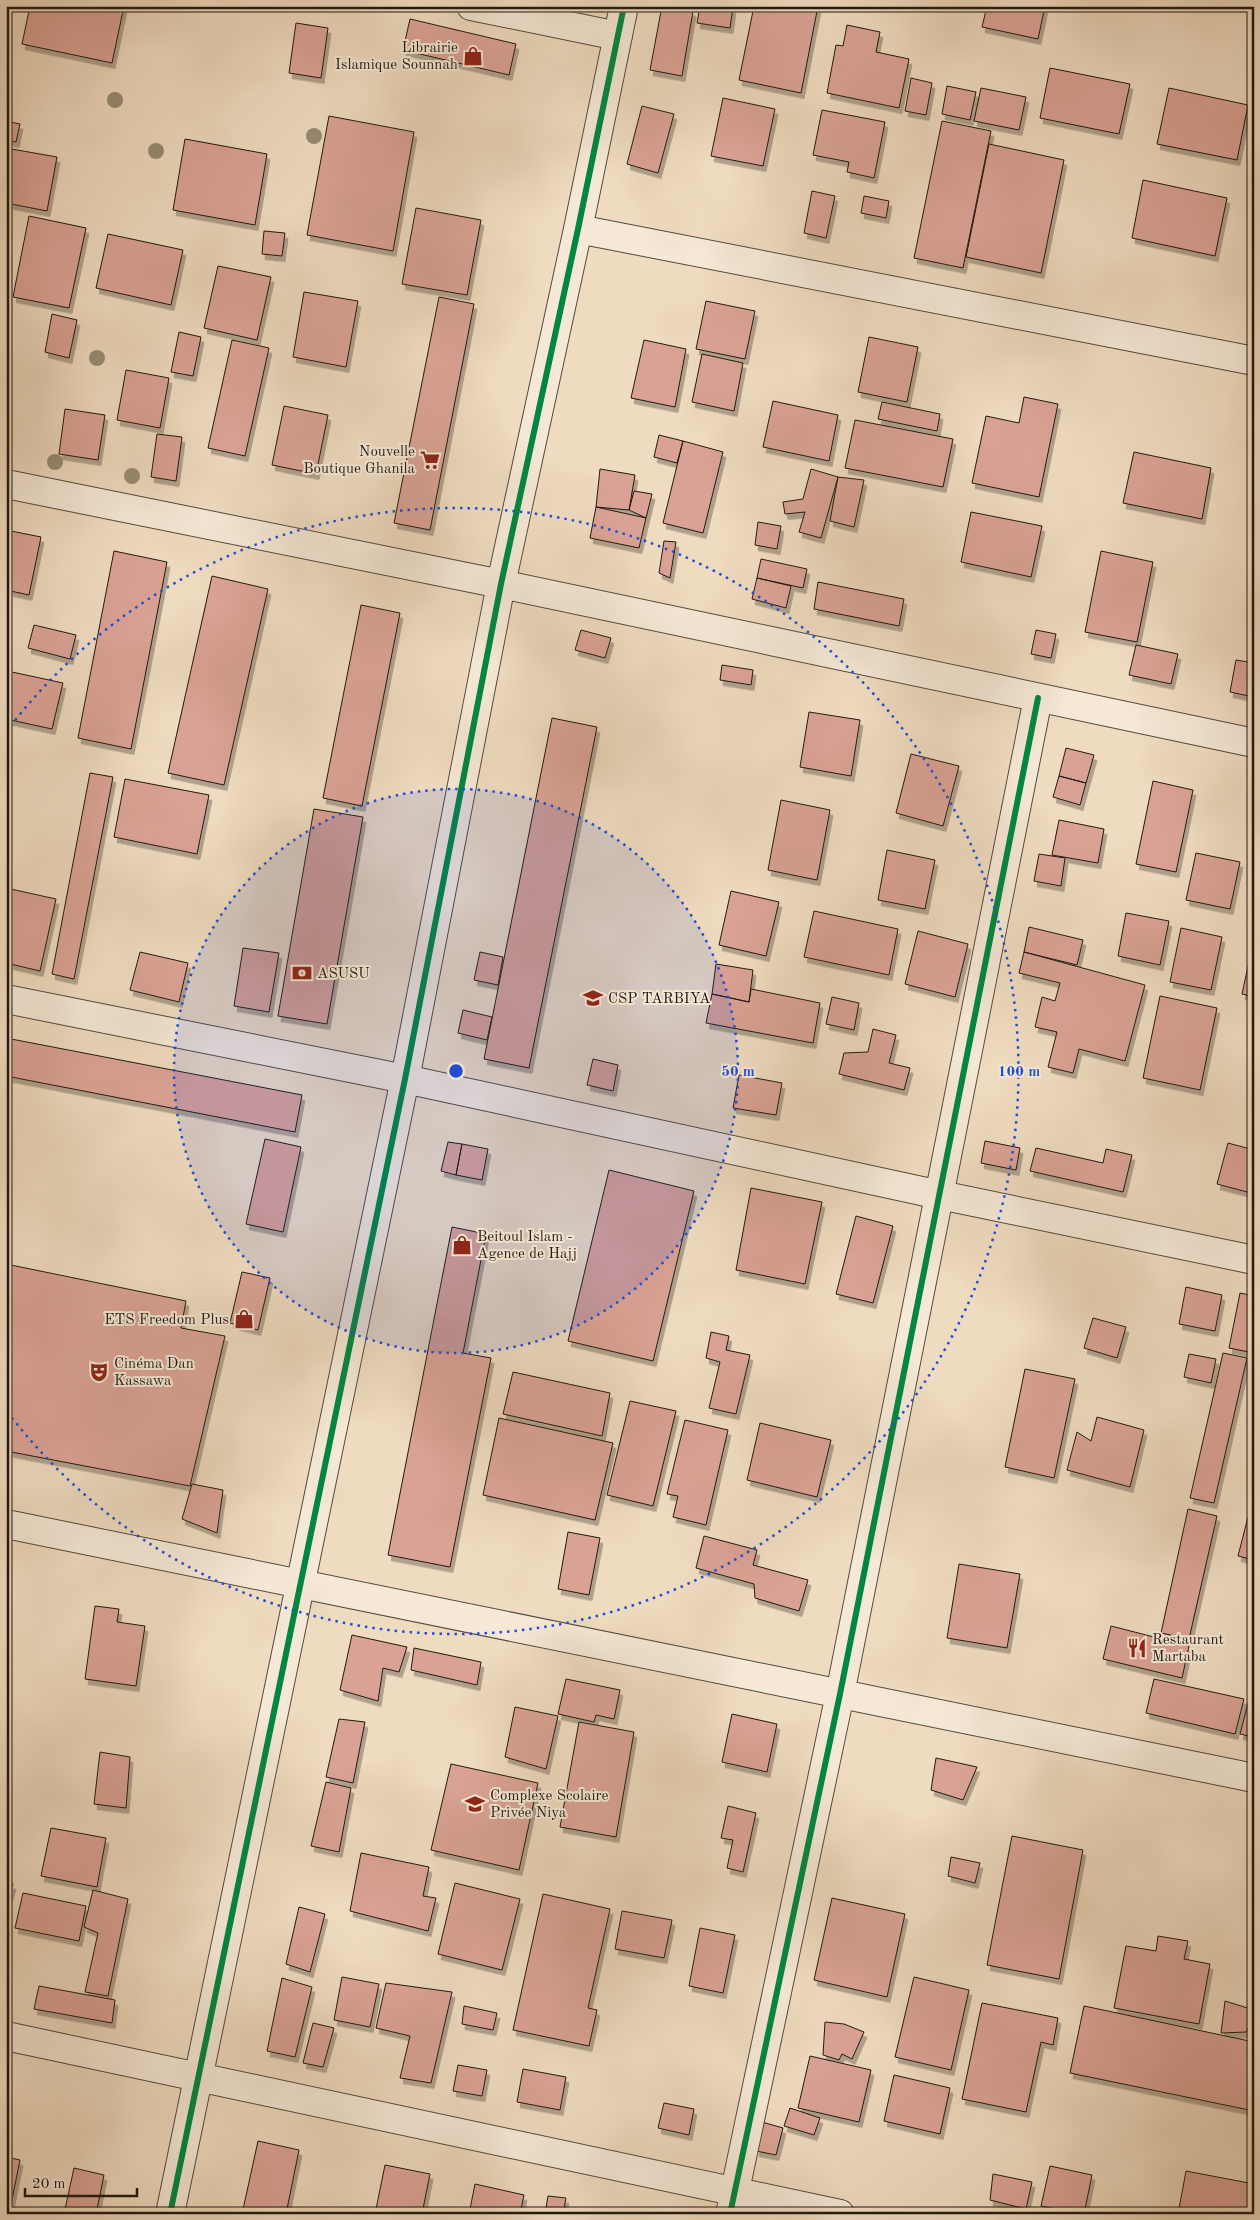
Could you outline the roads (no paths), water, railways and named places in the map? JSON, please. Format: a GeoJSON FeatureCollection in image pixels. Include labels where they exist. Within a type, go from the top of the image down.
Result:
{"type":"FeatureCollection","features":[{"type":"Feature","properties":{"kind":"street"},"geometry":{"type":"LineString","coordinates":[[471,6],[618,36]]}},
{"type":"Feature","properties":{"kind":"street"},"geometry":{"type":"LineString","coordinates":[[170,2214],[405,1079],[502,584],[624,6]]}},
{"type":"Feature","properties":{"kind":"street"},"geometry":{"type":"LineString","coordinates":[[578,229],[1254,360]]}},
{"type":"Feature","properties":{"kind":"street"},"geometry":{"type":"LineString","coordinates":[[6,484],[502,584],[1254,743]]}},
{"type":"Feature","properties":{"kind":"street"},"geometry":{"type":"LineString","coordinates":[[732,2203],[840,1694],[1038,698]]}},
{"type":"Feature","properties":{"kind":"street"},"geometry":{"type":"LineString","coordinates":[[6,999],[405,1079],[940,1195],[1254,1260]]}},
{"type":"Feature","properties":{"kind":"street"},"geometry":{"type":"LineString","coordinates":[[6,1524],[1254,1778]]}},
{"type":"Feature","properties":{"kind":"street"},"geometry":{"type":"LineString","coordinates":[[6,2036],[198,2076],[732,2203],[840,2214]]}},
{"type":"Feature","properties":{"kind":"place","name":"Librairie Islamique Sounnah"},"geometry":{"type":"Point","coordinates":[473,56]}},
{"type":"Feature","properties":{"kind":"place","name":"Nouvelle Boutique Ghanila"},"geometry":{"type":"Point","coordinates":[430,460]}},
{"type":"Feature","properties":{"kind":"place","name":"ASUSU"},"geometry":{"type":"Point","coordinates":[302,973]}},
{"type":"Feature","properties":{"kind":"place","name":"CSP TARBIYA"},"geometry":{"type":"Point","coordinates":[593,998]}},
{"type":"Feature","properties":{"kind":"place","name":"Beitoul Islam - Agence de Hajj"},"geometry":{"type":"Point","coordinates":[462,1245]}},
{"type":"Feature","properties":{"kind":"place","name":"ETS Freedom Plus"},"geometry":{"type":"Point","coordinates":[244,1319]}},
{"type":"Feature","properties":{"kind":"place","name":"Cinéma Dan Kassawa"},"geometry":{"type":"Point","coordinates":[99,1372]}},
{"type":"Feature","properties":{"kind":"place","name":"Restaurant Martaba"},"geometry":{"type":"Point","coordinates":[1137,1648]}},
{"type":"Feature","properties":{"kind":"place","name":"Complexe Scolaire Privée Niya"},"geometry":{"type":"Point","coordinates":[475,1804]}}]}
